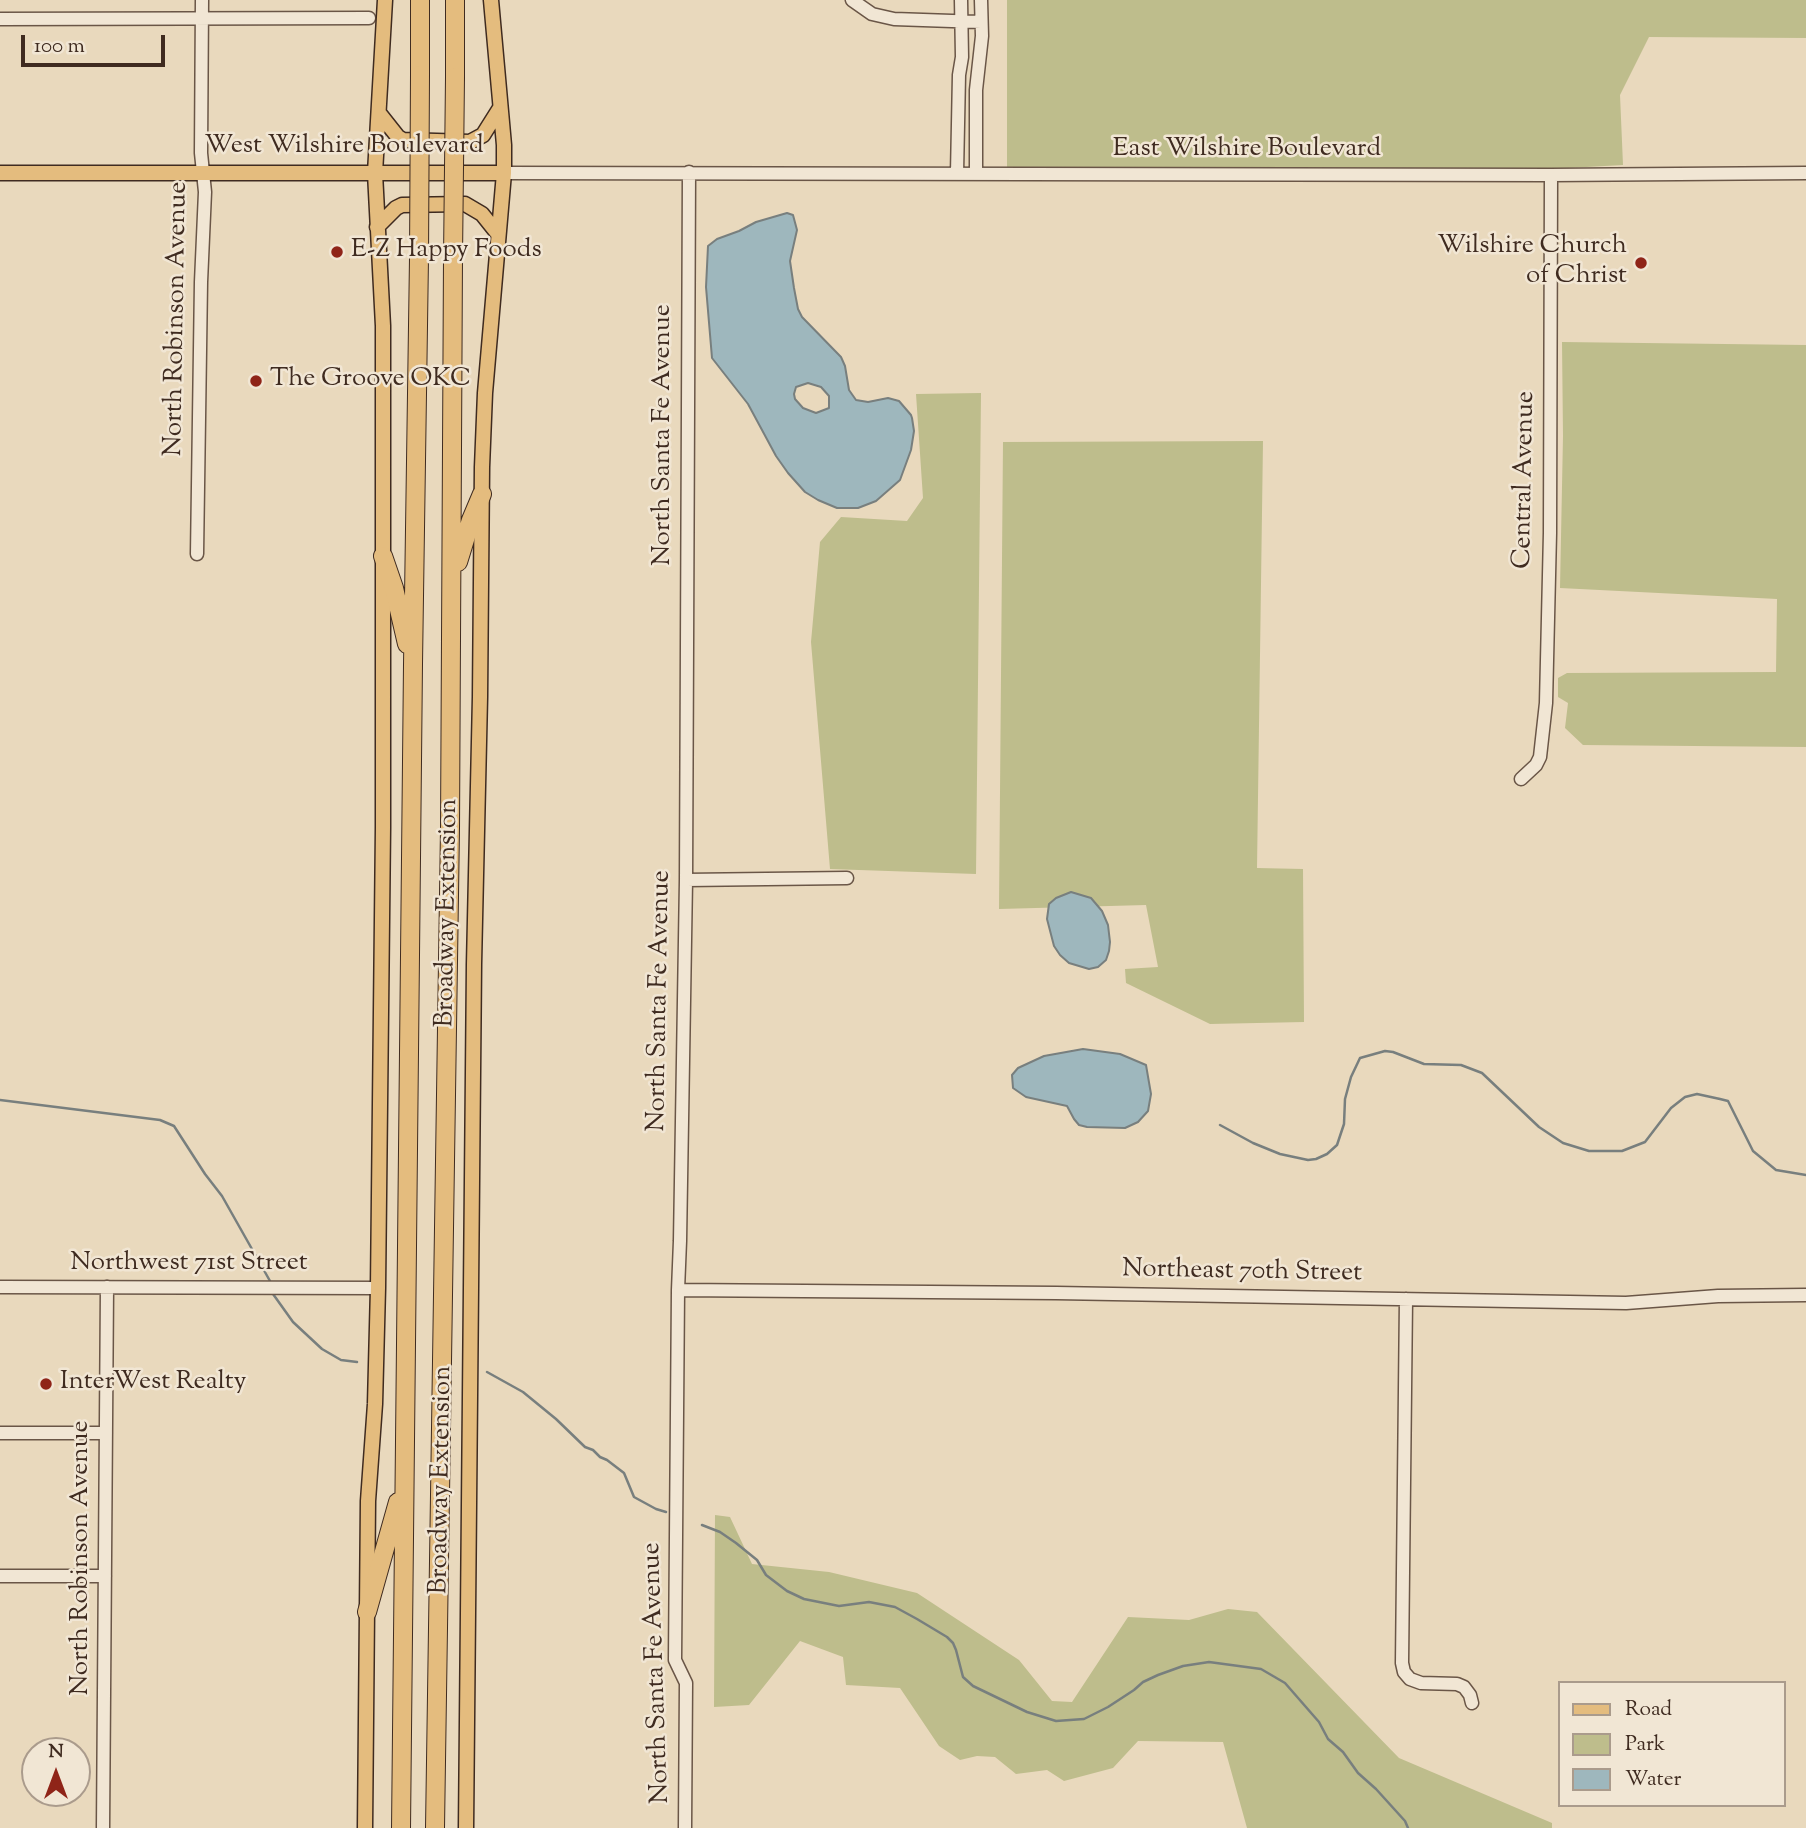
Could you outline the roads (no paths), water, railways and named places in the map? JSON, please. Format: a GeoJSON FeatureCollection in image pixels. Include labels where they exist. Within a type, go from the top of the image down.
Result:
{"type":"FeatureCollection","features":[{"type":"Feature","properties":{"kind":"highway","name":"Broadway Extension"},"geometry":{"type":"LineString","coordinates":[[401,1828],[420,0]]}},
{"type":"Feature","properties":{"kind":"highway","name":"Broadway Extension"},"geometry":{"type":"LineString","coordinates":[[435,1828],[450,842],[455,0]]}},
{"type":"Feature","properties":{"kind":"highway"},"geometry":{"type":"LineString","coordinates":[[452,582],[482,494]]}},
{"type":"Feature","properties":{"kind":"highway"},"geometry":{"type":"LineString","coordinates":[[383,556],[413,664]]}},
{"type":"Feature","properties":{"kind":"highway"},"geometry":{"type":"LineString","coordinates":[[367,1612],[404,1479]]}},
{"type":"Feature","properties":{"kind":"main road"},"geometry":{"type":"LineString","coordinates":[[365,1828],[368,1501],[375,1404],[378,1288],[383,827],[383,326],[375,173],[385,0]]}},
{"type":"Feature","properties":{"kind":"main road","name":"Broadway Extension"},"geometry":{"type":"LineString","coordinates":[[466,1828],[482,494],[485,393],[504,173],[491,0]]}},
{"type":"Feature","properties":{"kind":"main road"},"geometry":{"type":"LineString","coordinates":[[379,113],[403,140],[470,142],[483,135],[500,108]]}},
{"type":"Feature","properties":{"kind":"main road","name":"West Wilshire Boulevard"},"geometry":{"type":"LineString","coordinates":[[0,173],[504,173]]}},
{"type":"Feature","properties":{"kind":"main road"},"geometry":{"type":"LineString","coordinates":[[377,227],[402,205],[465,204],[482,214],[498,234]]}},
{"type":"Feature","properties":{"kind":"street","name":"North Robinson Avenue"},"geometry":{"type":"LineString","coordinates":[[197,554],[205,192],[201,153],[202,0]]}},
{"type":"Feature","properties":{"kind":"street"},"geometry":{"type":"LineString","coordinates":[[852,0],[872,14],[894,19],[981,22]]}},
{"type":"Feature","properties":{"kind":"street"},"geometry":{"type":"LineString","coordinates":[[957,173],[958,75],[962,57],[961,0]]}},
{"type":"Feature","properties":{"kind":"street"},"geometry":{"type":"LineString","coordinates":[[976,173],[976,90],[981,55],[981,0]]}},
{"type":"Feature","properties":{"kind":"street"},"geometry":{"type":"LineString","coordinates":[[0,19],[369,18]]}},
{"type":"Feature","properties":{"kind":"street","name":"West Wilshire Boulevard"},"geometry":{"type":"LineString","coordinates":[[504,173],[689,173]]}},
{"type":"Feature","properties":{"kind":"street","name":"East Wilshire Boulevard"},"geometry":{"type":"LineString","coordinates":[[689,173],[1806,173]]}},
{"type":"Feature","properties":{"kind":"street","name":"North Santa Fe Avenue"},"geometry":{"type":"LineString","coordinates":[[685,1828],[686,1683],[675,1660],[678,1290],[686,880],[689,173]]}},
{"type":"Feature","properties":{"kind":"street","name":"Central Avenue"},"geometry":{"type":"LineString","coordinates":[[1521,779],[1536,765],[1540,757],[1546,703],[1551,175]]}},
{"type":"Feature","properties":{"kind":"street"},"geometry":{"type":"LineString","coordinates":[[686,880],[847,878]]}},
{"type":"Feature","properties":{"kind":"street","name":"Northwest 71st Street"},"geometry":{"type":"LineString","coordinates":[[0,1287],[378,1288]]}},
{"type":"Feature","properties":{"kind":"street","name":"North Robinson Avenue"},"geometry":{"type":"LineString","coordinates":[[103,1828],[107,1287]]}},
{"type":"Feature","properties":{"kind":"street","name":"Northeast 70th Street"},"geometry":{"type":"LineString","coordinates":[[678,1290],[1056,1293],[1626,1303],[1718,1296],[1806,1296]]}},
{"type":"Feature","properties":{"kind":"street"},"geometry":{"type":"LineString","coordinates":[[1406,1299],[1402,1663],[1404,1672],[1410,1679],[1421,1683],[1457,1684],[1464,1687],[1472,1703]]}},
{"type":"Feature","properties":{"kind":"street"},"geometry":{"type":"LineString","coordinates":[[0,1433],[106,1433]]}},
{"type":"Feature","properties":{"kind":"street"},"geometry":{"type":"LineString","coordinates":[[0,1576],[105,1576]]}},
{"type":"Feature","properties":{"kind":"water"},"geometry":{"type":"Polygon","coordinates":[[[787,213],[793,215],[797,230],[790,261],[798,309],[802,317],[841,357],[849,390],[856,400],[868,402],[888,398],[899,401],[911,415],[914,431],[911,450],[900,480],[876,501],[858,508],[837,508],[805,492],[776,456],[748,404],[712,358],[706,287],[708,246],[717,239],[756,222],[787,213]],[[808,383],[796,387],[795,399],[803,408],[816,413],[829,408],[829,396],[821,387],[808,383]]]}},
{"type":"Feature","properties":{"kind":"water"},"geometry":{"type":"Polygon","coordinates":[[[1071,892],[1091,898],[1102,911],[1108,925],[1109,951],[1106,960],[1098,967],[1089,969],[1069,963],[1054,946],[1047,919],[1049,904],[1071,892]]]}},
{"type":"Feature","properties":{"kind":"water"},"geometry":{"type":"Polygon","coordinates":[[[1083,1049],[1120,1054],[1146,1065],[1151,1094],[1148,1111],[1138,1122],[1125,1128],[1079,1125],[1067,1106],[1026,1097],[1013,1088],[1012,1075],[1018,1068],[1044,1056],[1083,1049]]]}},
{"type":"Feature","properties":{"kind":"waterway"},"geometry":{"type":"LineString","coordinates":[[1220,1125],[1280,1154],[1316,1159],[1337,1145],[1344,1124],[1345,1099],[1360,1058],[1385,1051],[1424,1064],[1461,1065],[1482,1073],[1539,1127],[1563,1143],[1589,1151],[1622,1151],[1645,1142],[1671,1108],[1685,1097],[1697,1094],[1728,1101],[1753,1151],[1776,1170],[1806,1175]]}},
{"type":"Feature","properties":{"kind":"waterway"},"geometry":{"type":"LineString","coordinates":[[0,1100],[160,1120],[174,1126],[222,1196],[270,1281]]}},
{"type":"Feature","properties":{"kind":"waterway"},"geometry":{"type":"LineString","coordinates":[[273,1294],[293,1322],[322,1349],[341,1360],[357,1362]]}},
{"type":"Feature","properties":{"kind":"waterway"},"geometry":{"type":"LineString","coordinates":[[487,1372],[523,1392],[585,1447],[624,1473],[634,1497],[666,1512]]}},
{"type":"Feature","properties":{"kind":"waterway"},"geometry":{"type":"LineString","coordinates":[[702,1525],[720,1532],[736,1543],[757,1560],[766,1575],[787,1591],[804,1599],[839,1606],[869,1602],[895,1607],[917,1619],[953,1643],[963,1677],[973,1686],[1027,1712],[1056,1721],[1084,1719],[1108,1707],[1143,1682],[1183,1666],[1209,1662],[1261,1669],[1285,1683],[1319,1722],[1328,1739],[1343,1752],[1358,1773],[1405,1821],[1408,1828]]}},
{"type":"Feature","properties":{"kind":"place","name":"E-Z Happy Foods"},"geometry":{"type":"Point","coordinates":[337,252]}},
{"type":"Feature","properties":{"kind":"place","name":"Wilshire Church of Christ"},"geometry":{"type":"Point","coordinates":[1641,263]}},
{"type":"Feature","properties":{"kind":"place","name":"The Groove OKC"},"geometry":{"type":"Point","coordinates":[256,381]}},
{"type":"Feature","properties":{"kind":"place","name":"InterWest Realty"},"geometry":{"type":"Point","coordinates":[46,1384]}}]}
